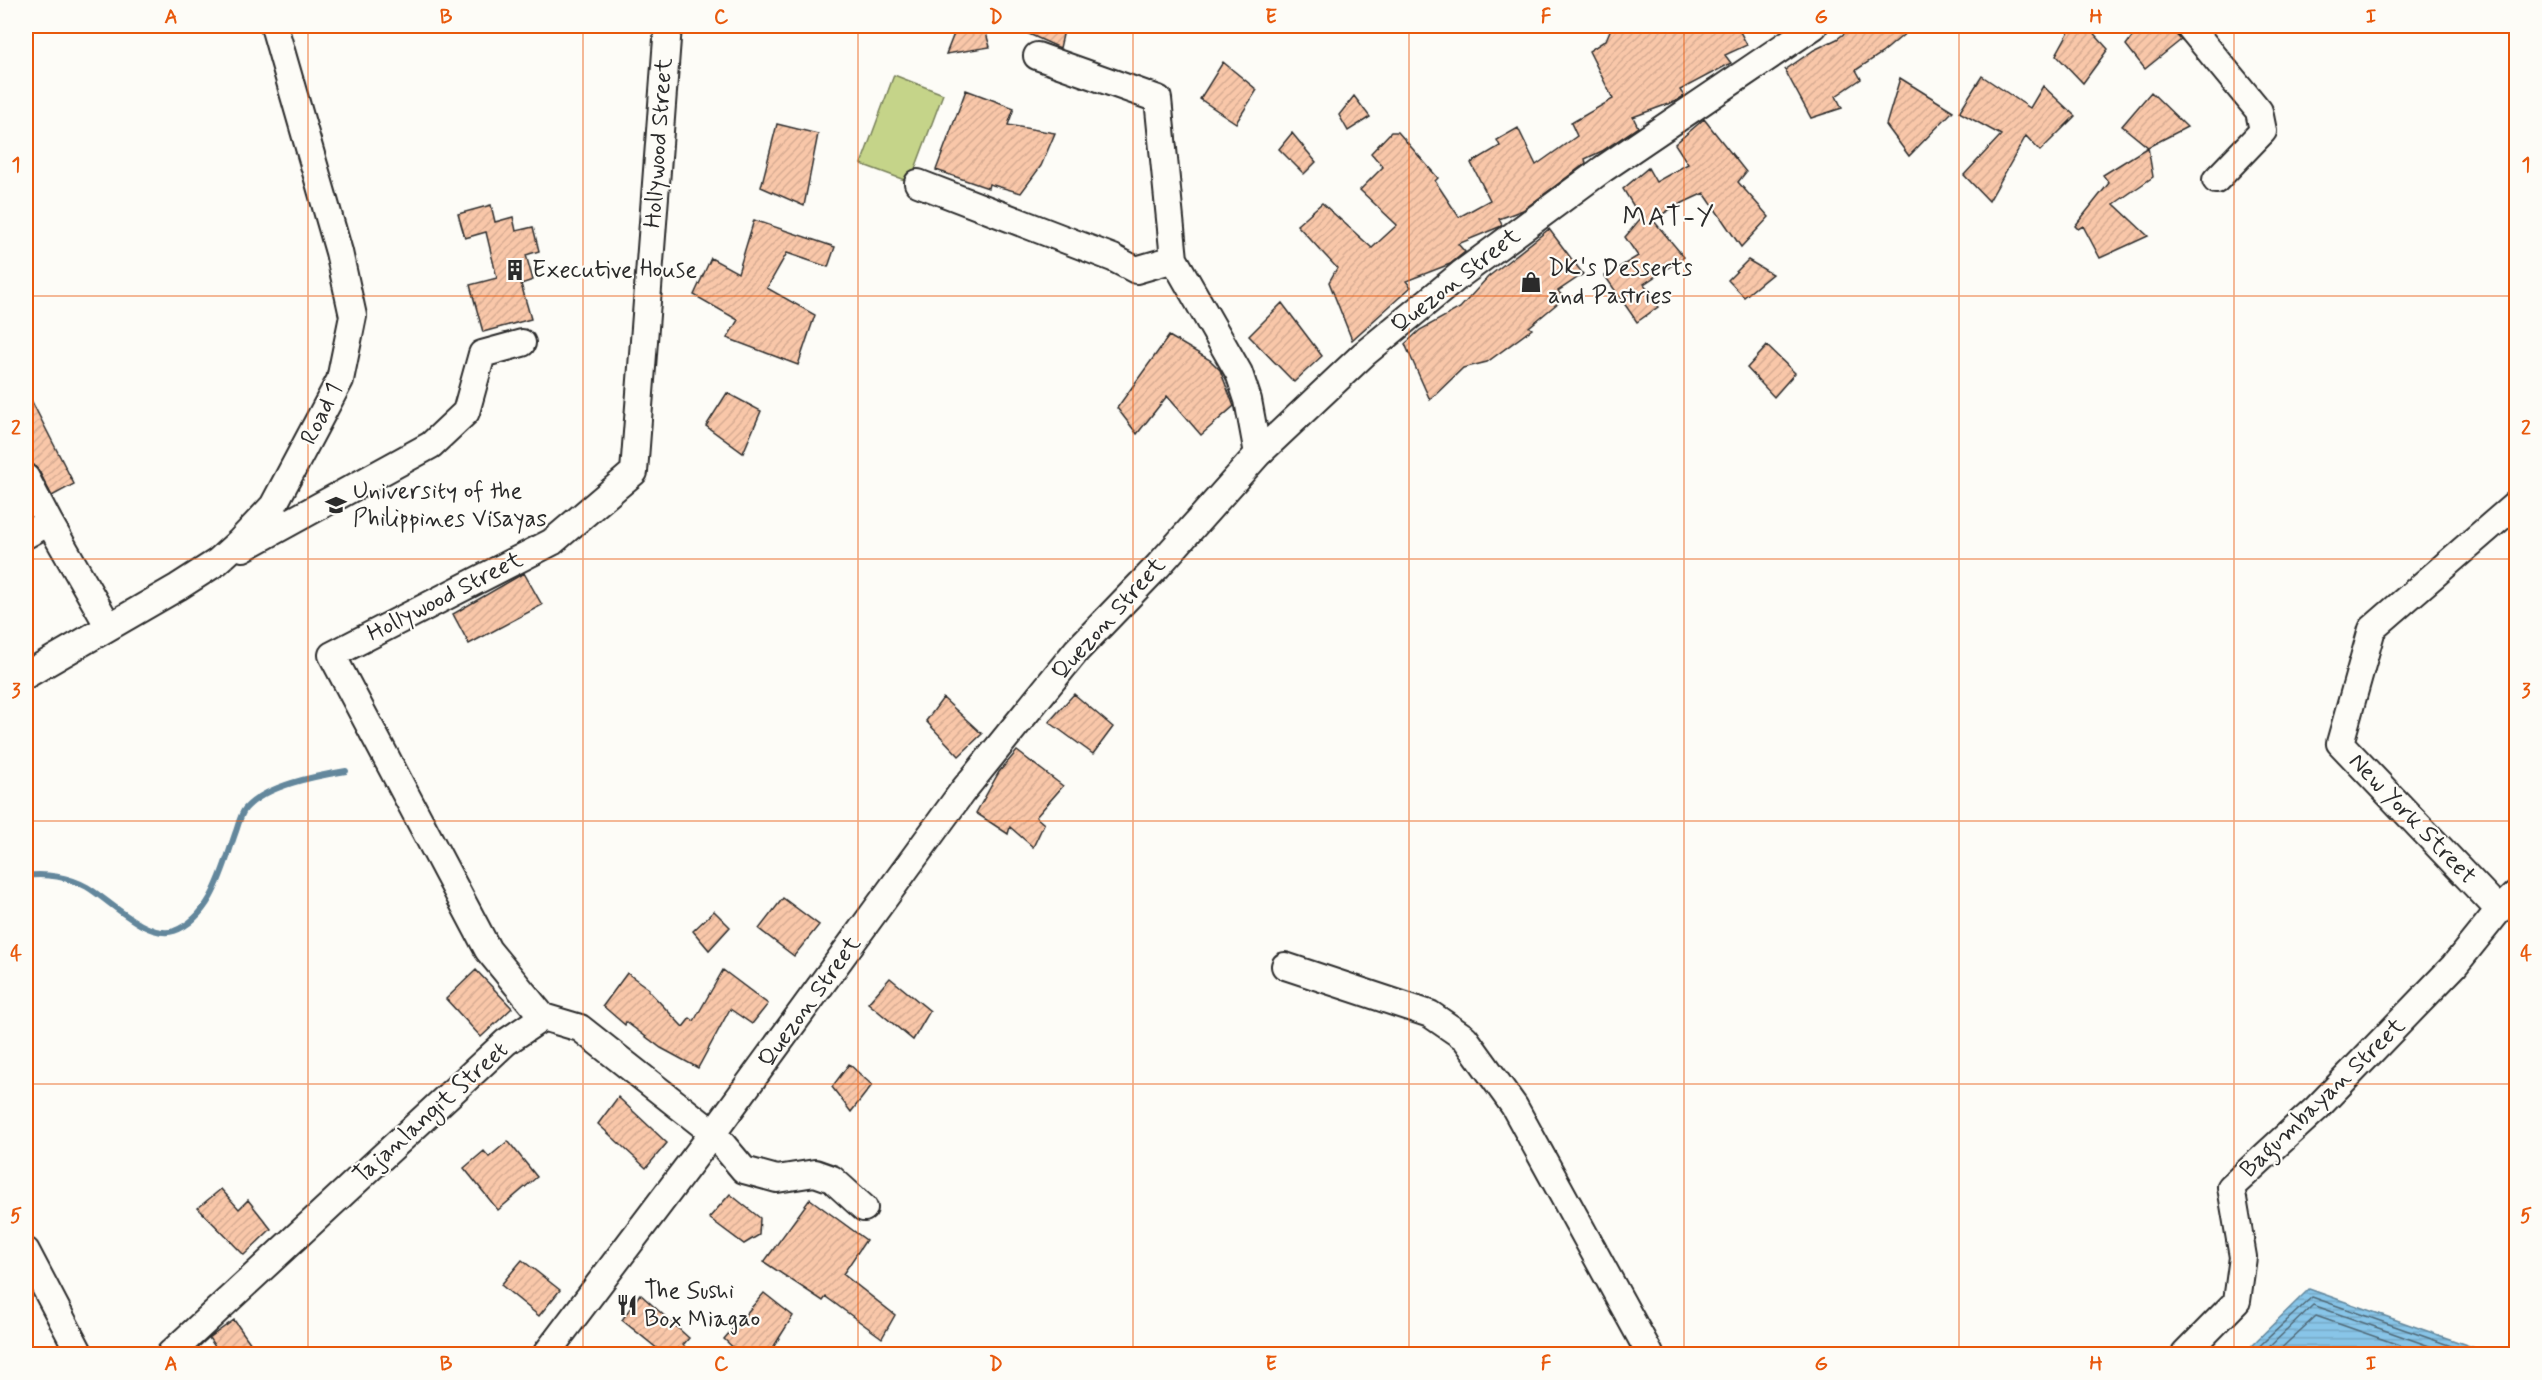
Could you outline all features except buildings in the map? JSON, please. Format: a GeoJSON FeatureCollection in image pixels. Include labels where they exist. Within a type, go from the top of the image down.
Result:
{"type":"FeatureCollection","features":[{"type":"Feature","properties":{"kind":"street","name":"Road 1"},"geometry":{"type":"LineString","coordinates":[[26,675],[217,562],[273,506],[340,380],[353,316],[339,252],[274,26]]}},
{"type":"Feature","properties":{"kind":"street","name":"Hollywood Street"},"geometry":{"type":"LineString","coordinates":[[543,1017],[488,950],[332,655],[552,542],[634,472],[668,26]]}},
{"type":"Feature","properties":{"kind":"street","name":"Quezon Street"},"geometry":{"type":"LineString","coordinates":[[546,1354],[713,1133],[976,774],[1077,650],[1158,566],[1258,454],[1364,354],[1461,274],[1603,169],[1814,26]]}},
{"type":"Feature","properties":{"kind":"street"},"geometry":{"type":"LineString","coordinates":[[2189,26],[2259,111],[2263,131],[2216,180]]}},
{"type":"Feature","properties":{"kind":"street"},"geometry":{"type":"LineString","coordinates":[[1037,56],[1158,99],[1174,259],[1239,373],[1248,400],[1258,454]]}},
{"type":"Feature","properties":{"kind":"street"},"geometry":{"type":"LineString","coordinates":[[918,183],[1113,258],[1136,270],[1174,259]]}},
{"type":"Feature","properties":{"kind":"street"},"geometry":{"type":"LineString","coordinates":[[217,562],[431,445],[466,412],[482,354],[522,343]]}},
{"type":"Feature","properties":{"kind":"street"},"geometry":{"type":"LineString","coordinates":[[26,478],[109,627]]}},
{"type":"Feature","properties":{"kind":"street","name":"New York Street"},"geometry":{"type":"LineString","coordinates":[[2508,902],[2340,743],[2372,629],[2517,504]]}},
{"type":"Feature","properties":{"kind":"street"},"geometry":{"type":"LineString","coordinates":[[26,535],[49,522]]}},
{"type":"Feature","properties":{"kind":"street","name":"Bagumbayan Street"},"geometry":{"type":"LineString","coordinates":[[2185,1354],[2237,1301],[2242,1257],[2231,1187],[2342,1083],[2454,966],[2508,902]]}},
{"type":"Feature","properties":{"kind":"street"},"geometry":{"type":"LineString","coordinates":[[1285,966],[1430,1014],[1465,1038],[1514,1106],[1650,1354]]}},
{"type":"Feature","properties":{"kind":"street"},"geometry":{"type":"LineString","coordinates":[[543,1017],[580,1028],[713,1133],[744,1170],[777,1179],[815,1173],[832,1179],[864,1208]]}},
{"type":"Feature","properties":{"kind":"street","name":"Tajanlangit Street"},"geometry":{"type":"LineString","coordinates":[[170,1354],[506,1042],[543,1017]]}},
{"type":"Feature","properties":{"kind":"street"},"geometry":{"type":"LineString","coordinates":[[26,1251],[80,1354]]}},
{"type":"Feature","properties":{"kind":"green space"},"geometry":{"type":"Polygon","coordinates":[[[894,75],[943,94],[910,182],[861,164],[894,75]]]}},
{"type":"Feature","properties":{"kind":"water"},"geometry":{"type":"Polygon","coordinates":[[[2309,1289],[2492,1354],[2243,1354],[2309,1289]]]}},
{"type":"Feature","properties":{"kind":"waterway"},"geometry":{"type":"LineString","coordinates":[[26,876],[65,878],[87,887],[129,917],[152,930],[174,931],[198,915],[207,903],[220,876],[245,809],[254,801],[278,788],[306,779],[346,771]]}},
{"type":"Feature","properties":{"kind":"place","name":"Executive House"},"geometry":{"type":"Point","coordinates":[515,270]}},
{"type":"Feature","properties":{"kind":"place","name":"DK's Desserts and Pastries"},"geometry":{"type":"Point","coordinates":[1531,282]}},
{"type":"Feature","properties":{"kind":"place","name":"University of the Philippines Visayas"},"geometry":{"type":"Point","coordinates":[336,505]}},
{"type":"Feature","properties":{"kind":"place","name":"The Sushi Box Miagao"},"geometry":{"type":"Point","coordinates":[627,1305]}},
{"type":"Feature","properties":{"kind":"district","name":"MAT-Y"},"geometry":{"type":"Point","coordinates":[1669,217]}}]}
